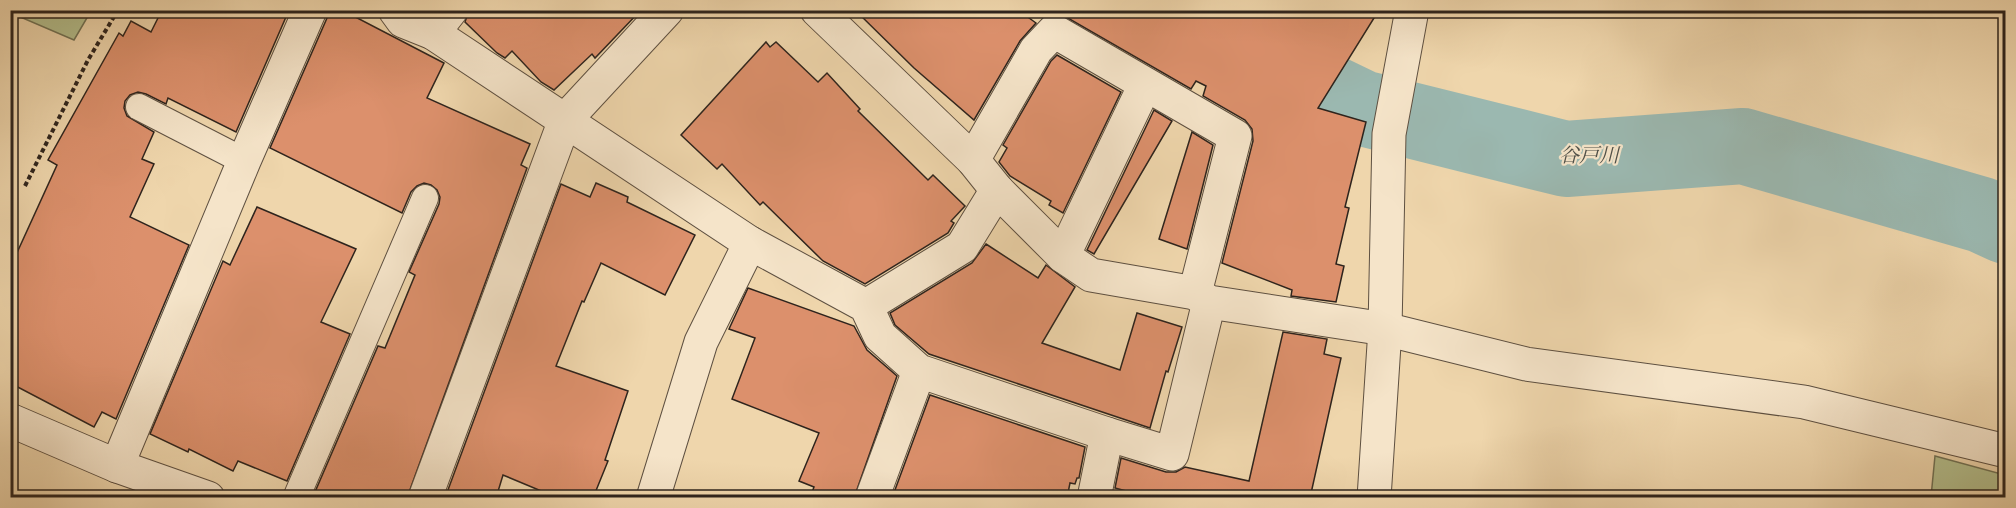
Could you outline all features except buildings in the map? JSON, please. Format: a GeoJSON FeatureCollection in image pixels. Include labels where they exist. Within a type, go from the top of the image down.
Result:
{"type":"FeatureCollection","features":[{"type":"Feature","properties":{"kind":"street"},"geometry":{"type":"LineString","coordinates":[[117,466],[310,10]]}},
{"type":"Feature","properties":{"kind":"street"},"geometry":{"type":"LineString","coordinates":[[395,10],[403,21],[442,22],[565,120],[750,243],[867,306],[880,336],[919,372],[1172,454],[1235,136],[1054,31],[1036,50],[973,160]]}},
{"type":"Feature","properties":{"kind":"street"},"geometry":{"type":"LineString","coordinates":[[425,498],[565,120],[667,10]]}},
{"type":"Feature","properties":{"kind":"street"},"geometry":{"type":"LineString","coordinates":[[817,10],[973,160],[997,190],[1062,256],[1090,275],[1202,298],[1385,329],[1526,364],[1804,402],[2006,451]]}},
{"type":"Feature","properties":{"kind":"street"},"geometry":{"type":"LineString","coordinates":[[1374,498],[1385,329],[1389,134],[1412,10]]}},
{"type":"Feature","properties":{"kind":"street"},"geometry":{"type":"LineString","coordinates":[[1062,256],[1145,85]]}},
{"type":"Feature","properties":{"kind":"street"},"geometry":{"type":"LineString","coordinates":[[867,306],[962,247],[997,190]]}},
{"type":"Feature","properties":{"kind":"street"},"geometry":{"type":"LineString","coordinates":[[653,498],[701,342],[750,243]]}},
{"type":"Feature","properties":{"kind":"street"},"geometry":{"type":"LineString","coordinates":[[872,498],[919,372]]}},
{"type":"Feature","properties":{"kind":"street"},"geometry":{"type":"LineString","coordinates":[[10,420],[117,466],[208,498]]}},
{"type":"Feature","properties":{"kind":"street"},"geometry":{"type":"LineString","coordinates":[[1094,498],[1107,434]]}},
{"type":"Feature","properties":{"kind":"lane"},"geometry":{"type":"LineString","coordinates":[[139,107],[244,162]]}},
{"type":"Feature","properties":{"kind":"lane"},"geometry":{"type":"LineString","coordinates":[[296,498],[425,198]]}},
{"type":"Feature","properties":{"kind":"path"},"geometry":{"type":"LineString","coordinates":[[25,186],[88,60],[118,10]]}},
{"type":"Feature","properties":{"kind":"green space"},"geometry":{"type":"Polygon","coordinates":[[[11,10],[91,11],[74,40],[11,13],[11,10]]]}},
{"type":"Feature","properties":{"kind":"green space"},"geometry":{"type":"Polygon","coordinates":[[[1935,456],[2005,475],[2005,497],[1931,497],[1935,456]]]}},
{"type":"Feature","properties":{"kind":"waterway","name":"谷戸川"},"geometry":{"type":"LineString","coordinates":[[1236,39],[1281,69],[1362,108],[1566,159],[1743,146],[1982,215],[2006,226]]}}]}
